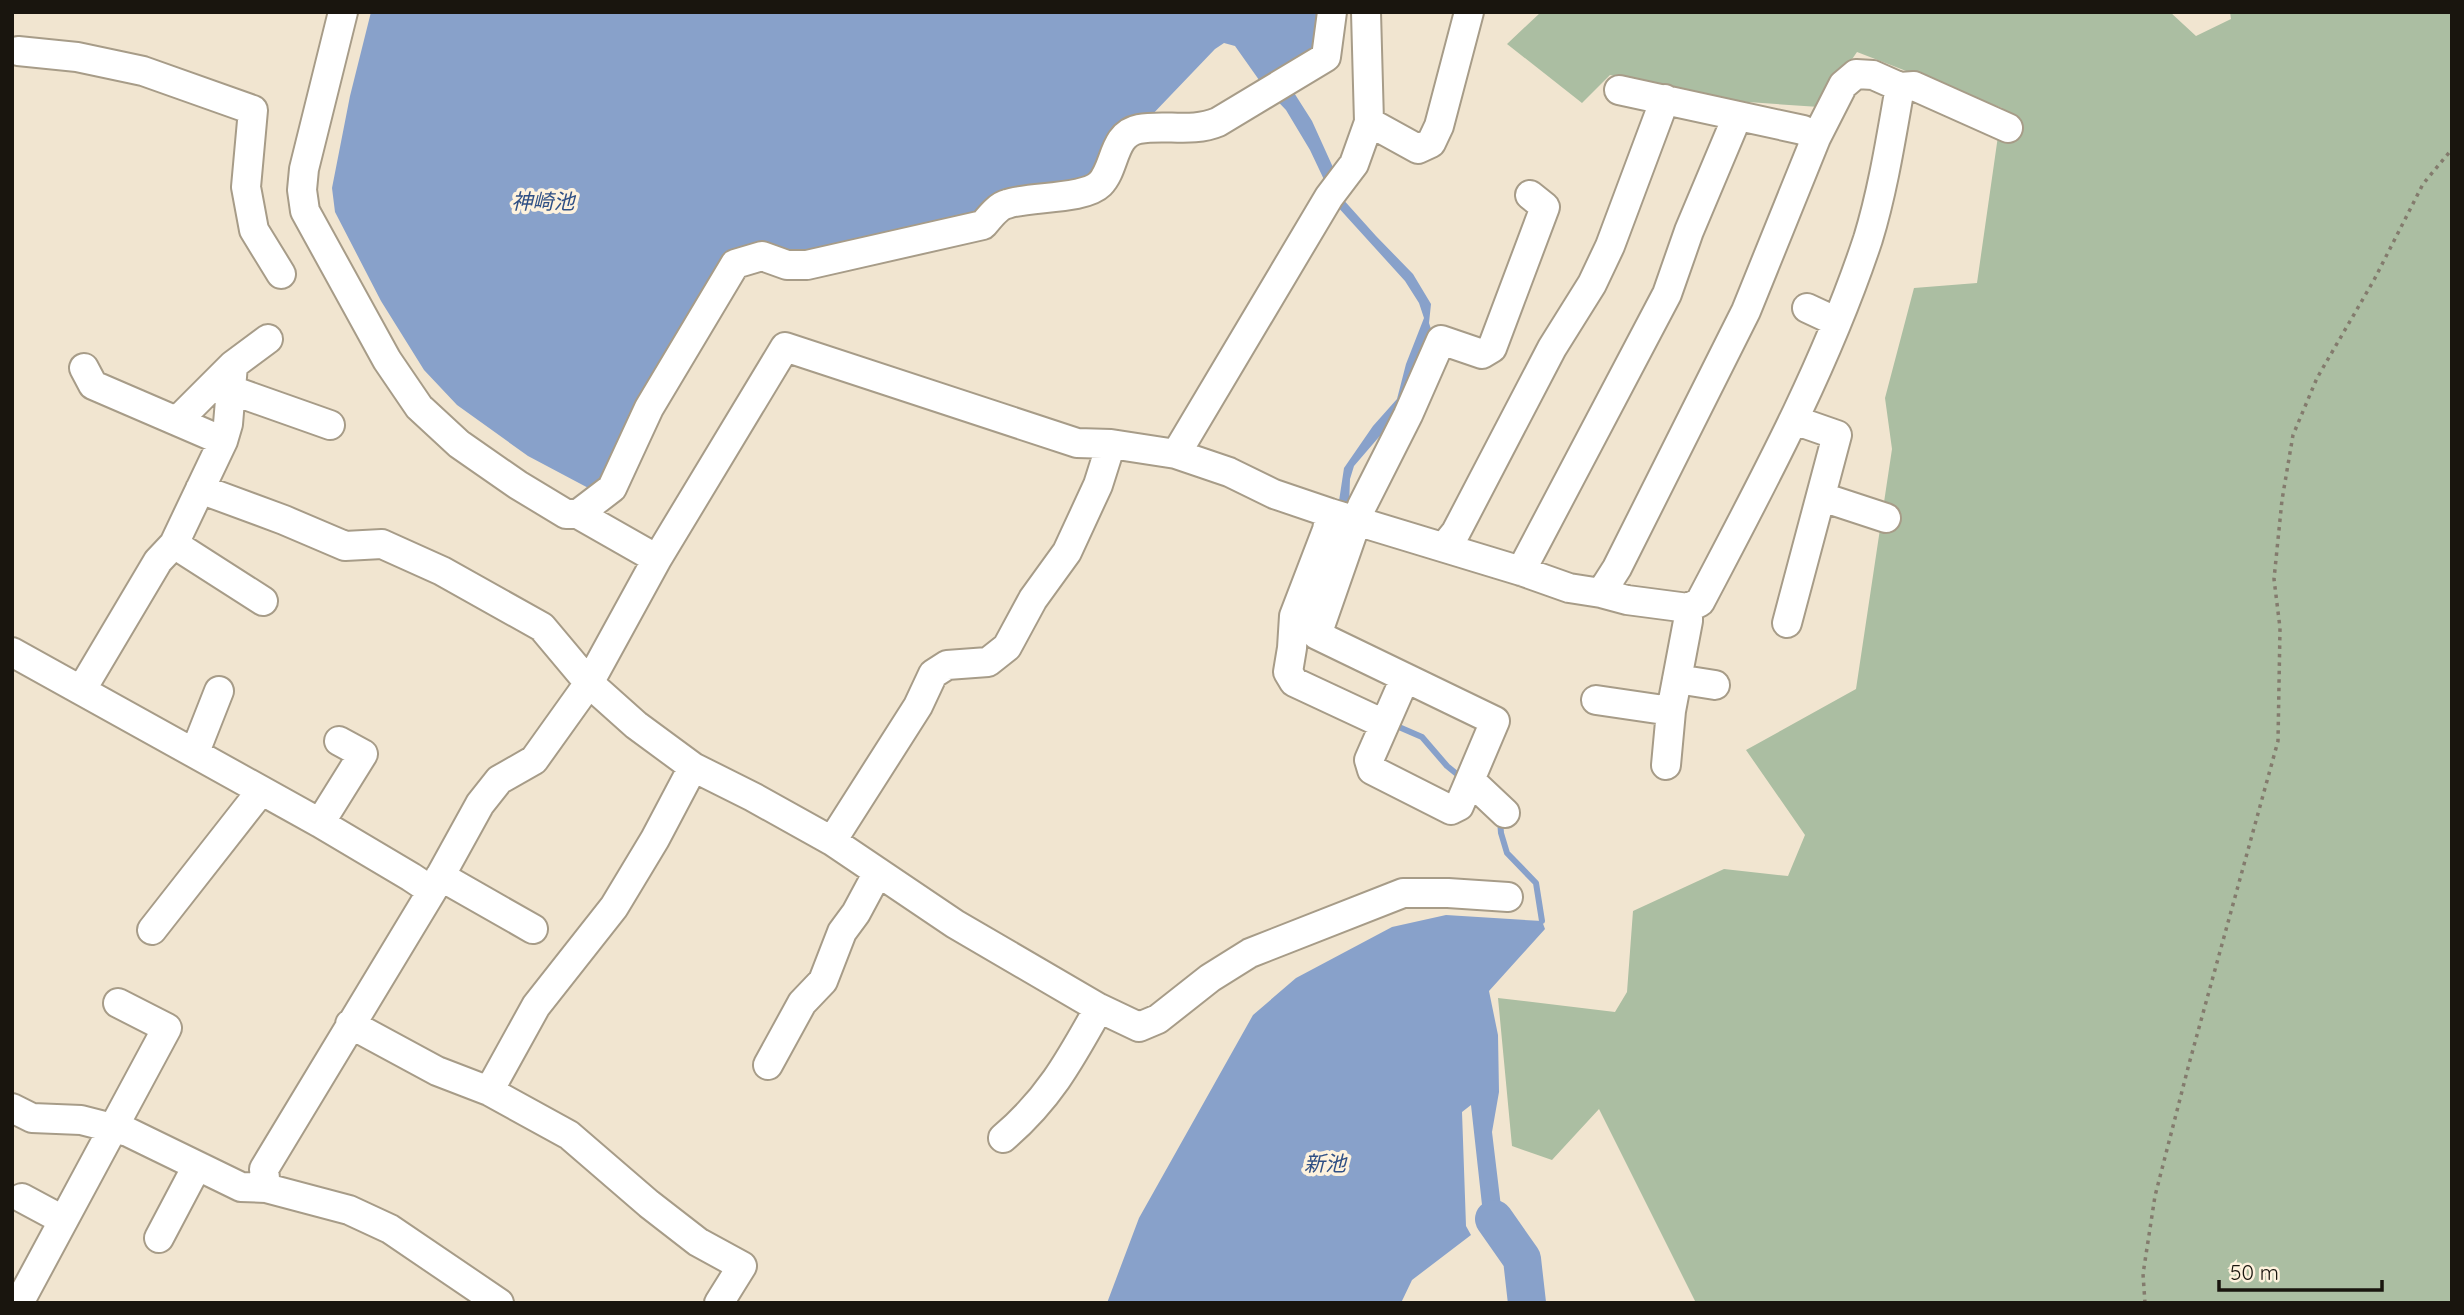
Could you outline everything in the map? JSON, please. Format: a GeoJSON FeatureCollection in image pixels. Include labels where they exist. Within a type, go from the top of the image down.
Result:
{"type":"FeatureCollection","features":[{"type":"Feature","properties":{"kind":"street"},"geometry":{"type":"LineString","coordinates":[[343,12],[304,169],[302,190],[305,211],[387,360],[419,407],[459,444],[566,514],[578,514],[657,559]]}},
{"type":"Feature","properties":{"kind":"street"},"geometry":{"type":"LineString","coordinates":[[578,514],[612,488],[649,408],[735,264],[762,256],[787,265],[807,265],[983,225],[1004,204],[1087,192],[1101,184],[1127,134],[1139,129],[1204,128],[1326,57],[1332,12]]}},
{"type":"Feature","properties":{"kind":"street"},"geometry":{"type":"LineString","coordinates":[[1176,454],[1335,189],[1354,164],[1369,122],[1366,12]]}},
{"type":"Feature","properties":{"kind":"street"},"geometry":{"type":"LineString","coordinates":[[1369,122],[1418,149],[1431,143],[1439,126],[1469,12]]}},
{"type":"Feature","properties":{"kind":"street"},"geometry":{"type":"LineString","coordinates":[[14,55],[77,57],[143,71],[253,110],[246,187],[254,230],[281,274]]}},
{"type":"Feature","properties":{"kind":"street"},"geometry":{"type":"LineString","coordinates":[[1601,593],[1617,568],[1746,311],[1816,138],[1843,85],[1856,74],[1873,75],[1900,87],[1914,86],[2008,128]]}},
{"type":"Feature","properties":{"kind":"street"},"geometry":{"type":"LineString","coordinates":[[266,1188],[264,1169],[436,884],[480,804],[499,780],[534,760],[589,684],[657,559],[785,347],[1077,443],[1111,444],[1176,454],[1229,472],[1275,494],[1521,571],[1569,589],[1688,608],[1700,602],[1794,421],[1837,322],[1871,226],[1883,179],[1900,87]]}},
{"type":"Feature","properties":{"kind":"street"},"geometry":{"type":"LineString","coordinates":[[1619,90],[1803,130],[1816,138]]}},
{"type":"Feature","properties":{"kind":"street"},"geometry":{"type":"LineString","coordinates":[[1444,547],[1455,532],[1552,348],[1592,284],[1610,246],[1665,99]]}},
{"type":"Feature","properties":{"kind":"street"},"geometry":{"type":"LineString","coordinates":[[1521,571],[1667,293],[1689,231],[1737,117]]}},
{"type":"Feature","properties":{"kind":"street"},"geometry":{"type":"LineString","coordinates":[[1384,724],[1294,682],[1288,672],[1294,616],[1327,530],[1362,506],[1413,405],[1441,340],[1482,354],[1492,348],[1545,207],[1530,195]]}},
{"type":"Feature","properties":{"kind":"street"},"geometry":{"type":"LineString","coordinates":[[1807,308],[1837,322]]}},
{"type":"Feature","properties":{"kind":"street"},"geometry":{"type":"LineString","coordinates":[[177,421],[232,377],[268,339]]}},
{"type":"Feature","properties":{"kind":"street"},"geometry":{"type":"LineString","coordinates":[[83,368],[93,385],[223,441]]}},
{"type":"Feature","properties":{"kind":"street"},"geometry":{"type":"LineString","coordinates":[[232,377],[330,425]]}},
{"type":"Feature","properties":{"kind":"street"},"geometry":{"type":"LineString","coordinates":[[82,689],[158,561],[174,544],[223,441],[228,424],[232,377]]}},
{"type":"Feature","properties":{"kind":"street"},"geometry":{"type":"LineString","coordinates":[[1787,623],[1837,435],[1794,421]]}},
{"type":"Feature","properties":{"kind":"street"},"geometry":{"type":"LineString","coordinates":[[832,841],[918,706],[933,674],[947,665],[988,662],[1007,647],[1033,599],[1067,552],[1098,485],[1111,444]]}},
{"type":"Feature","properties":{"kind":"street"},"geometry":{"type":"LineString","coordinates":[[200,489],[285,520],[345,546],[382,544],[442,571],[542,627],[589,684],[636,725],[693,767],[832,841],[955,924],[1099,1008],[1139,1027],[1158,1019],[1210,978],[1250,953],[1403,894],[1448,892],[1508,897]]}},
{"type":"Feature","properties":{"kind":"street"},"geometry":{"type":"LineString","coordinates":[[1822,497],[1886,518]]}},
{"type":"Feature","properties":{"kind":"street"},"geometry":{"type":"LineString","coordinates":[[1343,517],[1317,635],[1495,721],[1460,806],[1451,810],[1372,771],[1369,760],[1405,678]]}},
{"type":"Feature","properties":{"kind":"street"},"geometry":{"type":"LineString","coordinates":[[174,544],[263,601]]}},
{"type":"Feature","properties":{"kind":"street"},"geometry":{"type":"LineString","coordinates":[[1666,765],[1671,711],[1688,608]]}},
{"type":"Feature","properties":{"kind":"street"},"geometry":{"type":"LineString","coordinates":[[12,652],[320,823],[411,877],[436,884],[533,929]]}},
{"type":"Feature","properties":{"kind":"street"},"geometry":{"type":"LineString","coordinates":[[1677,679],[1715,685]]}},
{"type":"Feature","properties":{"kind":"street"},"geometry":{"type":"LineString","coordinates":[[194,752],[219,691]]}},
{"type":"Feature","properties":{"kind":"street"},"geometry":{"type":"LineString","coordinates":[[1596,700],[1671,711]]}},
{"type":"Feature","properties":{"kind":"street"},"geometry":{"type":"LineString","coordinates":[[320,823],[363,754],[339,741]]}},
{"type":"Feature","properties":{"kind":"street"},"geometry":{"type":"LineString","coordinates":[[489,1091],[536,1006],[614,907],[655,839],[693,767]]}},
{"type":"Feature","properties":{"kind":"street"},"geometry":{"type":"LineString","coordinates":[[1471,781],[1505,813]]}},
{"type":"Feature","properties":{"kind":"street"},"geometry":{"type":"LineString","coordinates":[[152,930],[261,791]]}},
{"type":"Feature","properties":{"kind":"street"},"geometry":{"type":"LineString","coordinates":[[768,1065],[802,1003],[823,981],[842,932],[856,913],[878,872]]}},
{"type":"Feature","properties":{"kind":"street"},"geometry":{"type":"LineString","coordinates":[[23,1302],[63,1220],[167,1028],[118,1003]]}},
{"type":"Feature","properties":{"kind":"street"},"geometry":{"type":"LineString","coordinates":[[1003,1138],[1026,1119],[1058,1080],[1099,1008]]}},
{"type":"Feature","properties":{"kind":"street"},"geometry":{"type":"LineString","coordinates":[[350,1024],[437,1071],[489,1091],[569,1135],[649,1205],[698,1242],[742,1266],[719,1303]]}},
{"type":"Feature","properties":{"kind":"street"},"geometry":{"type":"LineString","coordinates":[[12,1108],[32,1118],[81,1120],[128,1132],[241,1187],[266,1188],[349,1210],[390,1229],[499,1303]]}},
{"type":"Feature","properties":{"kind":"street"},"geometry":{"type":"LineString","coordinates":[[159,1238],[197,1166]]}},
{"type":"Feature","properties":{"kind":"street"},"geometry":{"type":"LineString","coordinates":[[22,1198],[63,1220]]}},
{"type":"Feature","properties":{"kind":"path"},"geometry":{"type":"LineString","coordinates":[[2145,1303],[2143,1274],[2155,1196],[2278,741],[2280,628],[2274,579],[2282,500],[2293,435],[2316,378],[2374,280],[2423,184],[2452,149]]}},
{"type":"Feature","properties":{"kind":"green space"},"geometry":{"type":"Polygon","coordinates":[[[1541,12],[2170,12],[2196,36],[2231,19],[2230,12],[2452,12],[2452,1303],[1696,1303],[1599,1109],[1552,1160],[1512,1146],[1498,998],[1615,1012],[1627,992],[1633,911],[1724,869],[1788,876],[1805,835],[1746,750],[1856,689],[1892,449],[1885,398],[1914,288],[1977,283],[2002,108],[1857,52],[1819,107],[1719,100],[1610,75],[1582,103],[1507,44],[1541,12]]]}},
{"type":"Feature","properties":{"kind":"water","name":"神崎池"},"geometry":{"type":"Polygon","coordinates":[[[371,12],[1326,12],[1328,23],[1291,88],[1312,121],[1336,174],[1341,197],[1413,274],[1431,304],[1429,323],[1433,335],[1391,423],[1354,466],[1350,479],[1349,507],[1339,501],[1344,468],[1373,426],[1397,399],[1406,364],[1424,318],[1419,303],[1405,281],[1336,205],[1310,150],[1286,110],[1264,87],[1235,46],[1224,43],[1215,49],[1148,119],[1097,178],[982,218],[805,259],[751,248],[594,491],[528,456],[457,405],[424,370],[381,301],[335,212],[332,188],[350,96],[371,12]]]}},
{"type":"Feature","properties":{"kind":"water","name":"新池"},"geometry":{"type":"Polygon","coordinates":[[[1446,915],[1542,921],[1545,929],[1489,991],[1498,1035],[1499,1092],[1492,1132],[1502,1215],[1484,1223],[1471,1105],[1462,1112],[1466,1226],[1471,1235],[1412,1280],[1401,1303],[1107,1303],[1139,1218],[1253,1015],[1296,978],[1392,927],[1446,915]]]}},
{"type":"Feature","properties":{"kind":"waterway"},"geometry":{"type":"LineString","coordinates":[[1392,724],[1422,737],[1447,766],[1463,779]]}},
{"type":"Feature","properties":{"kind":"waterway"},"geometry":{"type":"LineString","coordinates":[[1500,820],[1507,853],[1536,883],[1542,921]]}},
{"type":"Feature","properties":{"kind":"waterway"},"geometry":{"type":"LineString","coordinates":[[1494,1219],[1522,1259],[1527,1303]]}}]}
